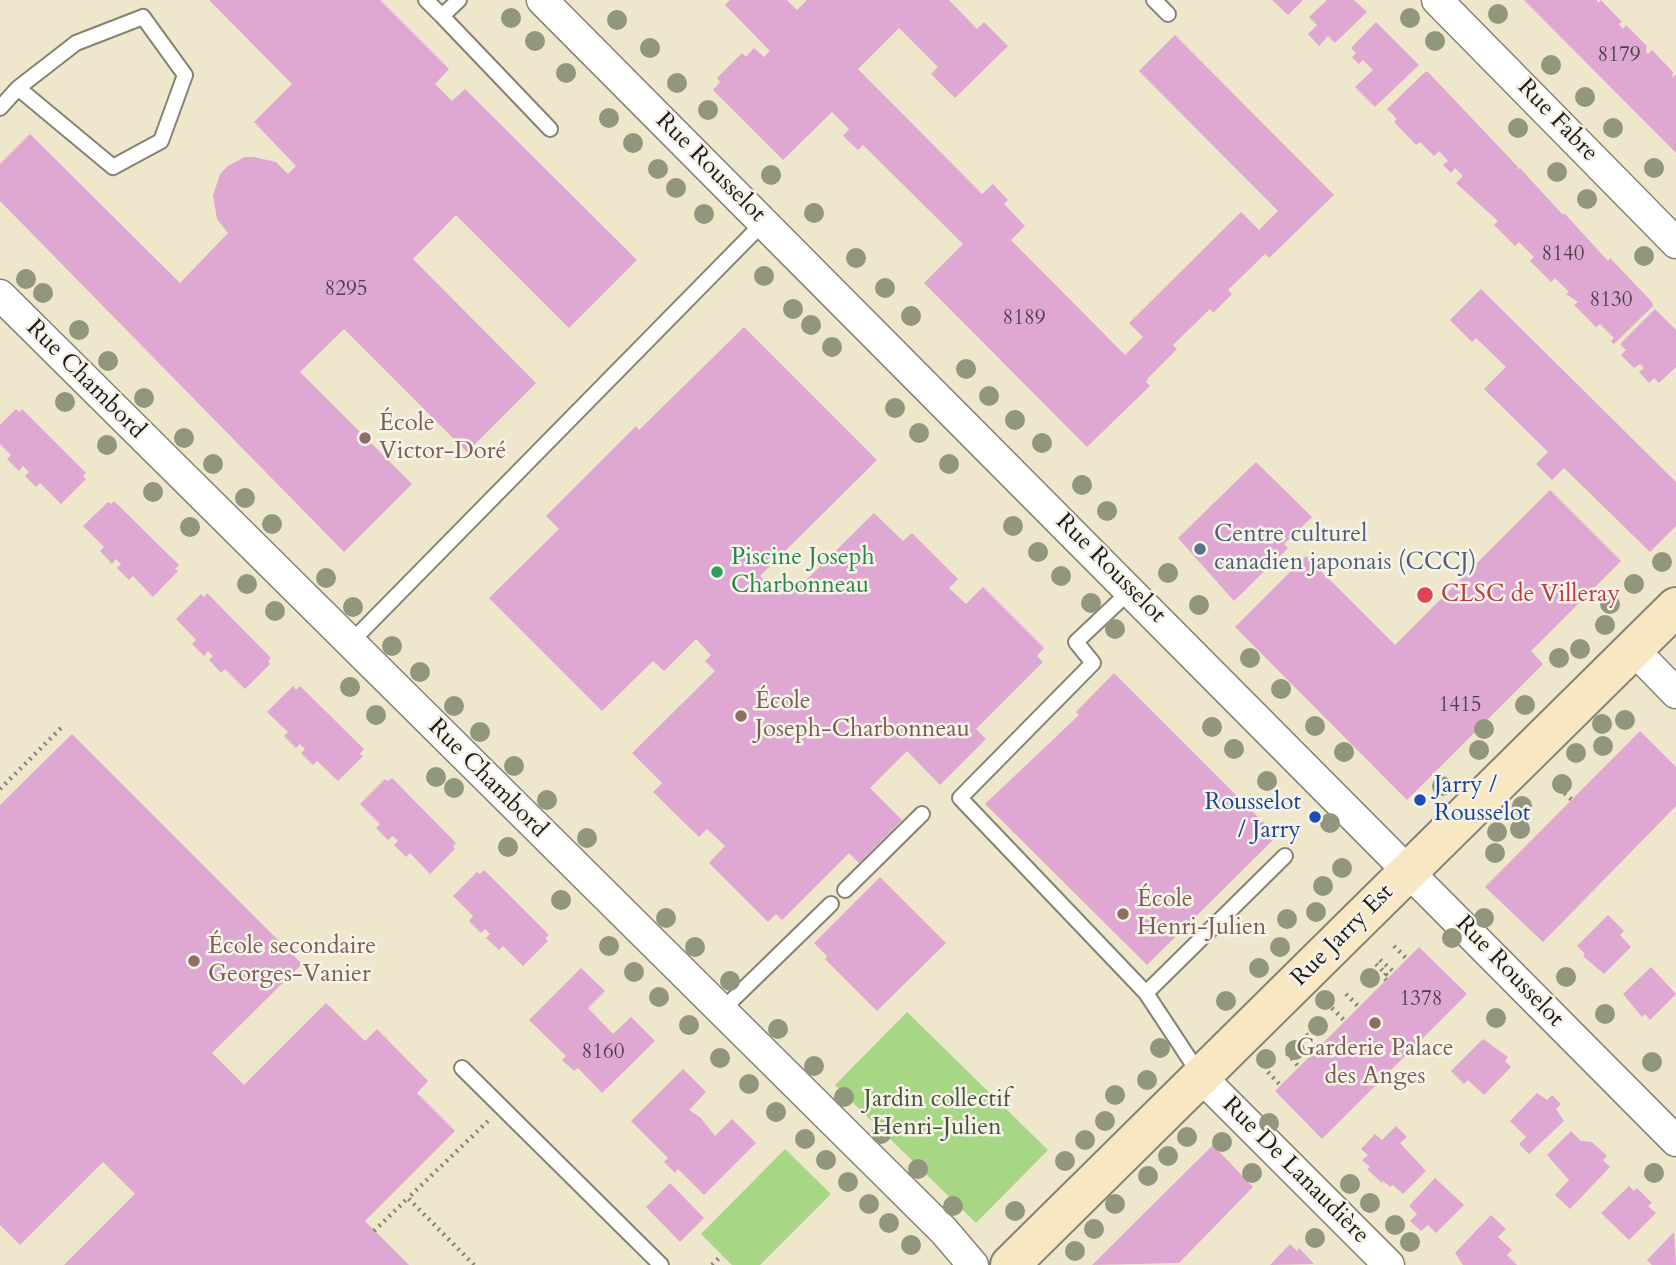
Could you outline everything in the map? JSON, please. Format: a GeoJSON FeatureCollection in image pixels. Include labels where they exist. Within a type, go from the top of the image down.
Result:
{"type":"FeatureCollection","features":[{"type":"Feature","properties":{"kind":"main road","name":"Rue Jarry Est"},"geometry":{"type":"LineString","coordinates":[[1010,1265],[1676,607]]}},
{"type":"Feature","properties":{"kind":"street","name":"Rue Rousselot"},"geometry":{"type":"LineString","coordinates":[[542,0],[1676,1141]]}},
{"type":"Feature","properties":{"kind":"street","name":"Rue Fabre"},"geometry":{"type":"LineString","coordinates":[[1437,0],[1676,243]]}},
{"type":"Feature","properties":{"kind":"street","name":"Rue Chambord"},"geometry":{"type":"LineString","coordinates":[[0,295],[944,1231],[973,1265]]}},
{"type":"Feature","properties":{"kind":"street"},"geometry":{"type":"LineString","coordinates":[[1633,649],[1676,693]]}},
{"type":"Feature","properties":{"kind":"street","name":"Rue De Lanaudière"},"geometry":{"type":"LineString","coordinates":[[1202,1077],[1389,1265]]}},
{"type":"Feature","properties":{"kind":"lane"},"geometry":{"type":"LineString","coordinates":[[426,0],[550,129]]}},
{"type":"Feature","properties":{"kind":"lane"},"geometry":{"type":"LineString","coordinates":[[442,16],[459,0]]}},
{"type":"Feature","properties":{"kind":"lane"},"geometry":{"type":"LineString","coordinates":[[1154,0],[1168,14]]}},
{"type":"Feature","properties":{"kind":"lane"},"geometry":{"type":"LineString","coordinates":[[0,108],[18,88],[76,43],[143,17],[185,75],[161,141],[113,167],[18,88]]}},
{"type":"Feature","properties":{"kind":"lane"},"geometry":{"type":"LineString","coordinates":[[350,643],[764,222]]}},
{"type":"Feature","properties":{"kind":"lane"},"geometry":{"type":"LineString","coordinates":[[1131,590],[1076,642],[1093,663],[960,799],[1146,993],[1202,1077]]}},
{"type":"Feature","properties":{"kind":"lane"},"geometry":{"type":"LineString","coordinates":[[845,890],[922,814]]}},
{"type":"Feature","properties":{"kind":"lane"},"geometry":{"type":"LineString","coordinates":[[1146,993],[1284,856]]}},
{"type":"Feature","properties":{"kind":"lane"},"geometry":{"type":"LineString","coordinates":[[722,1011],[831,904]]}},
{"type":"Feature","properties":{"kind":"lane"},"geometry":{"type":"LineString","coordinates":[[461,1068],[662,1265]]}},
{"type":"Feature","properties":{"kind":"path"},"geometry":{"type":"LineString","coordinates":[[0,789],[62,727]]}},
{"type":"Feature","properties":{"kind":"path"},"geometry":{"type":"LineString","coordinates":[[1554,785],[1572,800]]}},
{"type":"Feature","properties":{"kind":"path"},"geometry":{"type":"LineString","coordinates":[[1394,946],[1407,959]]}},
{"type":"Feature","properties":{"kind":"path"},"geometry":{"type":"LineString","coordinates":[[1386,980],[1383,977],[1386,974],[1378,962],[1394,972]]}},
{"type":"Feature","properties":{"kind":"path"},"geometry":{"type":"LineString","coordinates":[[1346,994],[1359,1007]]}},
{"type":"Feature","properties":{"kind":"path"},"geometry":{"type":"LineString","coordinates":[[1332,1008],[1345,1021]]}},
{"type":"Feature","properties":{"kind":"path"},"geometry":{"type":"LineString","coordinates":[[1306,1034],[1316,1044],[1311,1050],[1314,1053]]}},
{"type":"Feature","properties":{"kind":"path"},"geometry":{"type":"LineString","coordinates":[[1287,1053],[1299,1067]]}},
{"type":"Feature","properties":{"kind":"path"},"geometry":{"type":"LineString","coordinates":[[1268,1072],[1280,1086]]}},
{"type":"Feature","properties":{"kind":"path"},"geometry":{"type":"LineString","coordinates":[[374,1231],[467,1141]]}},
{"type":"Feature","properties":{"kind":"path"},"geometry":{"type":"LineString","coordinates":[[408,1198],[474,1265]]}},
{"type":"Feature","properties":{"kind":"path"},"geometry":{"type":"LineString","coordinates":[[712,1265],[722,1255]]}},
{"type":"Feature","properties":{"kind":"green space","name":"Jardin collectif Henri-Julien"},"geometry":{"type":"Polygon","coordinates":[[[907,1012],[1048,1150],[976,1223],[835,1085],[907,1012]]]}},
{"type":"Feature","properties":{"kind":"green space"},"geometry":{"type":"Polygon","coordinates":[[[785,1149],[831,1194],[760,1265],[732,1265],[701,1234],[785,1149]]]}},
{"type":"Feature","properties":{"kind":"building"},"geometry":{"type":"Polygon","coordinates":[[[209,0],[380,0],[449,69],[435,84],[452,101],[465,89],[637,260],[569,328],[456,215],[413,259],[536,383],[467,452],[344,329],[300,372],[412,484],[344,552],[0,201],[0,164],[30,134],[180,283],[228,233],[217,219],[213,196],[220,174],[228,166],[245,157],[276,162],[288,174],[296,166],[254,122],[292,84],[209,0]]]}},
{"type":"Feature","properties":{"kind":"building"},"geometry":{"type":"Polygon","coordinates":[[[730,0],[787,0],[797,10],[807,0],[949,0],[977,29],[984,22],[1008,46],[955,98],[931,74],[938,67],[899,28],[858,69],[982,194],[993,184],[1008,200],[1004,204],[1025,226],[1011,240],[1125,355],[1143,337],[1129,323],[1241,212],[1259,230],[1278,211],[1139,71],[1175,35],[1334,195],[1269,258],[1265,254],[1228,290],[1232,294],[1213,313],[1210,309],[1173,345],[1177,349],[1148,378],[1146,382],[1150,386],[1087,447],[924,283],[963,244],[863,145],[858,150],[843,136],[849,129],[832,112],[783,160],[713,90],[720,82],[717,78],[742,53],[746,57],[754,48],[764,57],[770,51],[725,5],[730,0]]]}},
{"type":"Feature","properties":{"kind":"building"},"geometry":{"type":"Polygon","coordinates":[[[1272,0],[1303,0],[1288,15],[1272,0]]]}},
{"type":"Feature","properties":{"kind":"building"},"geometry":{"type":"Polygon","coordinates":[[[1327,0],[1354,0],[1367,12],[1335,43],[1328,36],[1319,46],[1308,34],[1317,25],[1309,17],[1327,0]]]}},
{"type":"Feature","properties":{"kind":"building"},"geometry":{"type":"Polygon","coordinates":[[[1524,0],[1597,0],[1598,3],[1601,0],[1622,22],[1619,24],[1623,29],[1626,25],[1647,46],[1648,54],[1652,50],[1673,72],[1672,78],[1676,74],[1676,153],[1524,0]]]}},
{"type":"Feature","properties":{"kind":"building"},"geometry":{"type":"Polygon","coordinates":[[[1376,22],[1419,65],[1375,107],[1355,87],[1373,70],[1363,60],[1359,64],[1352,57],[1356,53],[1351,48],[1376,22]]]}},
{"type":"Feature","properties":{"kind":"building"},"geometry":{"type":"Polygon","coordinates":[[[1428,72],[1518,167],[1516,169],[1520,168],[1608,261],[1610,258],[1652,302],[1653,306],[1614,344],[1611,341],[1614,338],[1600,324],[1596,327],[1574,305],[1578,302],[1566,294],[1569,292],[1555,278],[1551,282],[1530,261],[1534,257],[1519,242],[1515,246],[1494,225],[1498,221],[1456,183],[1463,176],[1455,168],[1451,173],[1443,165],[1448,161],[1439,151],[1434,156],[1420,142],[1416,145],[1394,122],[1397,119],[1387,109],[1428,72]]]}},
{"type":"Feature","properties":{"kind":"building"},"geometry":{"type":"Polygon","coordinates":[[[1481,289],[1676,482],[1676,526],[1650,552],[1564,468],[1552,480],[1536,464],[1548,452],[1484,389],[1506,367],[1476,338],[1472,342],[1450,320],[1481,289]]]}},
{"type":"Feature","properties":{"kind":"building"},"geometry":{"type":"Polygon","coordinates":[[[1655,309],[1676,330],[1676,367],[1659,383],[1654,378],[1649,383],[1639,372],[1644,368],[1640,364],[1634,368],[1621,355],[1626,350],[1620,344],[1655,309]]]}},
{"type":"Feature","properties":{"kind":"building"},"geometry":{"type":"Polygon","coordinates":[[[744,327],[877,460],[760,576],[774,590],[780,584],[791,595],[874,513],[903,541],[912,533],[958,579],[949,588],[966,604],[983,587],[1044,648],[1037,656],[1043,662],[976,729],[986,739],[940,785],[907,751],[870,788],[902,820],[859,863],[849,853],[782,920],[776,914],[768,922],[709,863],[725,846],[707,829],[699,837],[653,792],[662,783],[632,753],[715,671],[705,661],[711,655],[696,639],[664,671],[653,661],[602,711],[489,598],[559,529],[546,516],[636,426],[639,430],[744,327]]]}},
{"type":"Feature","properties":{"kind":"building"},"geometry":{"type":"Polygon","coordinates":[[[16,409],[19,412],[22,409],[86,473],[83,476],[86,479],[61,504],[40,483],[36,487],[25,476],[29,472],[23,466],[19,471],[7,459],[11,455],[0,444],[0,425],[16,409]]]}},
{"type":"Feature","properties":{"kind":"building"},"geometry":{"type":"Polygon","coordinates":[[[1256,462],[1312,517],[1284,544],[1288,548],[1234,601],[1178,538],[1256,462]]]}},
{"type":"Feature","properties":{"kind":"building","name":"CLSC de Villeray"},"geometry":{"type":"Polygon","coordinates":[[[1550,490],[1621,561],[1531,651],[1543,664],[1407,800],[1235,627],[1306,556],[1395,645],[1550,490]]]}},
{"type":"Feature","properties":{"kind":"building"},"geometry":{"type":"Polygon","coordinates":[[[114,501],[179,565],[175,569],[178,571],[153,597],[133,576],[129,580],[117,568],[121,564],[116,559],[112,564],[100,551],[104,547],[83,526],[108,502],[111,504],[114,501]]]}},
{"type":"Feature","properties":{"kind":"building"},"geometry":{"type":"Polygon","coordinates":[[[207,593],[271,658],[268,661],[270,664],[245,689],[225,669],[221,673],[209,660],[213,656],[208,651],[204,656],[192,644],[196,640],[176,619],[201,594],[204,597],[207,593]]]}},
{"type":"Feature","properties":{"kind":"building"},"geometry":{"type":"Polygon","coordinates":[[[1114,673],[1277,836],[1147,965],[985,804],[1079,715],[1076,712],[1114,673]]]}},
{"type":"Feature","properties":{"kind":"building"},"geometry":{"type":"Polygon","coordinates":[[[293,686],[296,690],[300,686],[364,749],[360,754],[363,756],[338,781],[317,761],[313,765],[301,753],[305,749],[300,744],[296,748],[284,736],[288,732],[267,712],[293,686]]]}},
{"type":"Feature","properties":{"kind":"building"},"geometry":{"type":"Polygon","coordinates":[[[1640,731],[1676,767],[1676,806],[1543,942],[1485,887],[1640,731]]]}},
{"type":"Feature","properties":{"kind":"building"},"geometry":{"type":"Polygon","coordinates":[[[72,734],[302,964],[212,1053],[244,1085],[326,1003],[365,1041],[377,1029],[428,1081],[417,1093],[455,1131],[365,1221],[409,1265],[64,1265],[135,1194],[103,1162],[20,1245],[0,1225],[0,805],[72,734]]]}},
{"type":"Feature","properties":{"kind":"building"},"geometry":{"type":"Polygon","coordinates":[[[392,778],[456,843],[453,846],[455,849],[430,874],[410,853],[406,857],[394,845],[398,841],[393,836],[388,840],[376,828],[380,824],[360,804],[385,779],[388,781],[392,778]]]}},
{"type":"Feature","properties":{"kind":"building"},"geometry":{"type":"Polygon","coordinates":[[[484,870],[549,935],[545,938],[548,941],[523,966],[503,946],[499,950],[486,938],[490,934],[485,929],[481,933],[469,921],[473,916],[453,896],[477,872],[480,874],[484,870]]]}},
{"type":"Feature","properties":{"kind":"building"},"geometry":{"type":"Polygon","coordinates":[[[880,877],[946,943],[877,1011],[825,959],[827,956],[814,943],[880,877]]]}},
{"type":"Feature","properties":{"kind":"building"},"geometry":{"type":"Polygon","coordinates":[[[1608,915],[1624,931],[1620,935],[1631,947],[1604,974],[1583,956],[1585,954],[1577,946],[1608,915]]]}},
{"type":"Feature","properties":{"kind":"building"},"geometry":{"type":"Polygon","coordinates":[[[1419,947],[1467,994],[1322,1139],[1275,1091],[1419,947]]]}},
{"type":"Feature","properties":{"kind":"building"},"geometry":{"type":"Polygon","coordinates":[[[1651,967],[1676,994],[1650,1020],[1645,1014],[1642,1017],[1623,994],[1651,967]]]}},
{"type":"Feature","properties":{"kind":"building"},"geometry":{"type":"Polygon","coordinates":[[[581,968],[605,991],[588,1008],[613,1034],[631,1017],[655,1041],[602,1093],[578,1068],[574,1071],[562,1060],[566,1056],[529,1020],[581,968]]]}},
{"type":"Feature","properties":{"kind":"building"},"geometry":{"type":"Polygon","coordinates":[[[1483,1039],[1508,1057],[1505,1061],[1511,1067],[1484,1095],[1468,1080],[1464,1084],[1451,1071],[1483,1039]]]}},
{"type":"Feature","properties":{"kind":"building"},"geometry":{"type":"Polygon","coordinates":[[[683,1069],[706,1092],[689,1110],[700,1117],[715,1136],[732,1119],[756,1143],[704,1195],[678,1169],[675,1173],[664,1162],[668,1158],[631,1121],[683,1069]]]}},
{"type":"Feature","properties":{"kind":"building"},"geometry":{"type":"Polygon","coordinates":[[[1537,1093],[1547,1100],[1552,1095],[1561,1104],[1556,1109],[1564,1121],[1529,1154],[1519,1144],[1526,1137],[1510,1121],[1537,1093]]]}},
{"type":"Feature","properties":{"kind":"building"},"geometry":{"type":"Polygon","coordinates":[[[1396,1126],[1407,1137],[1400,1143],[1426,1171],[1403,1194],[1393,1185],[1390,1187],[1383,1181],[1382,1183],[1367,1169],[1370,1167],[1362,1160],[1368,1155],[1361,1149],[1375,1134],[1382,1140],[1396,1126]]]}},
{"type":"Feature","properties":{"kind":"building"},"geometry":{"type":"Polygon","coordinates":[[[1571,1131],[1581,1141],[1592,1142],[1607,1156],[1603,1160],[1610,1167],[1570,1209],[1555,1195],[1569,1180],[1547,1155],[1571,1131]]]}},
{"type":"Feature","properties":{"kind":"building"},"geometry":{"type":"Polygon","coordinates":[[[1213,1145],[1253,1187],[1179,1263],[1092,1265],[1213,1145]]]}},
{"type":"Feature","properties":{"kind":"building"},"geometry":{"type":"Polygon","coordinates":[[[1435,1178],[1464,1205],[1436,1233],[1428,1225],[1421,1231],[1410,1221],[1417,1214],[1409,1206],[1435,1178]]]}},
{"type":"Feature","properties":{"kind":"building"},"geometry":{"type":"Polygon","coordinates":[[[670,1183],[704,1218],[680,1242],[646,1207],[670,1183]]]}},
{"type":"Feature","properties":{"kind":"building"},"geometry":{"type":"Polygon","coordinates":[[[1629,1186],[1634,1191],[1637,1188],[1652,1203],[1648,1206],[1656,1213],[1629,1240],[1601,1213],[1629,1186]]]}},
{"type":"Feature","properties":{"kind":"building"},"geometry":{"type":"Polygon","coordinates":[[[1491,1215],[1506,1229],[1498,1237],[1512,1250],[1507,1255],[1517,1265],[1463,1265],[1455,1253],[1491,1215]]]}},
{"type":"Feature","properties":{"kind":"building"},"geometry":{"type":"Polygon","coordinates":[[[1674,1232],[1676,1265],[1652,1265],[1647,1260],[1674,1232]]]}},
{"type":"Feature","properties":{"kind":"building"},"geometry":{"type":"Polygon","coordinates":[[[1290,1244],[1297,1251],[1299,1248],[1314,1264],[1270,1265],[1290,1244]]]}},
{"type":"Feature","properties":{"kind":"place","name":"École Victor-Doré"},"geometry":{"type":"Point","coordinates":[365,438]}},
{"type":"Feature","properties":{"kind":"place","name":"Centre culturel canadien japonais (CCCJ)"},"geometry":{"type":"Point","coordinates":[1200,549]}},
{"type":"Feature","properties":{"kind":"place","name":"Piscine Joseph Charbonneau"},"geometry":{"type":"Point","coordinates":[717,572]}},
{"type":"Feature","properties":{"kind":"place","name":"CLSC de Villeray"},"geometry":{"type":"Point","coordinates":[1425,595]}},
{"type":"Feature","properties":{"kind":"place","name":"École Joseph-Charbonneau"},"geometry":{"type":"Point","coordinates":[741,716]}},
{"type":"Feature","properties":{"kind":"place","name":"Jarry / Rousselot"},"geometry":{"type":"Point","coordinates":[1420,800]}},
{"type":"Feature","properties":{"kind":"place","name":"Rousselot / Jarry"},"geometry":{"type":"Point","coordinates":[1315,817]}},
{"type":"Feature","properties":{"kind":"place","name":"École Henri-Julien"},"geometry":{"type":"Point","coordinates":[1123,914]}},
{"type":"Feature","properties":{"kind":"place","name":"École secondaire Georges-Vanier"},"geometry":{"type":"Point","coordinates":[194,961]}},
{"type":"Feature","properties":{"kind":"place","name":"Garderie Palace des Anges"},"geometry":{"type":"Point","coordinates":[1375,1023]}}]}
